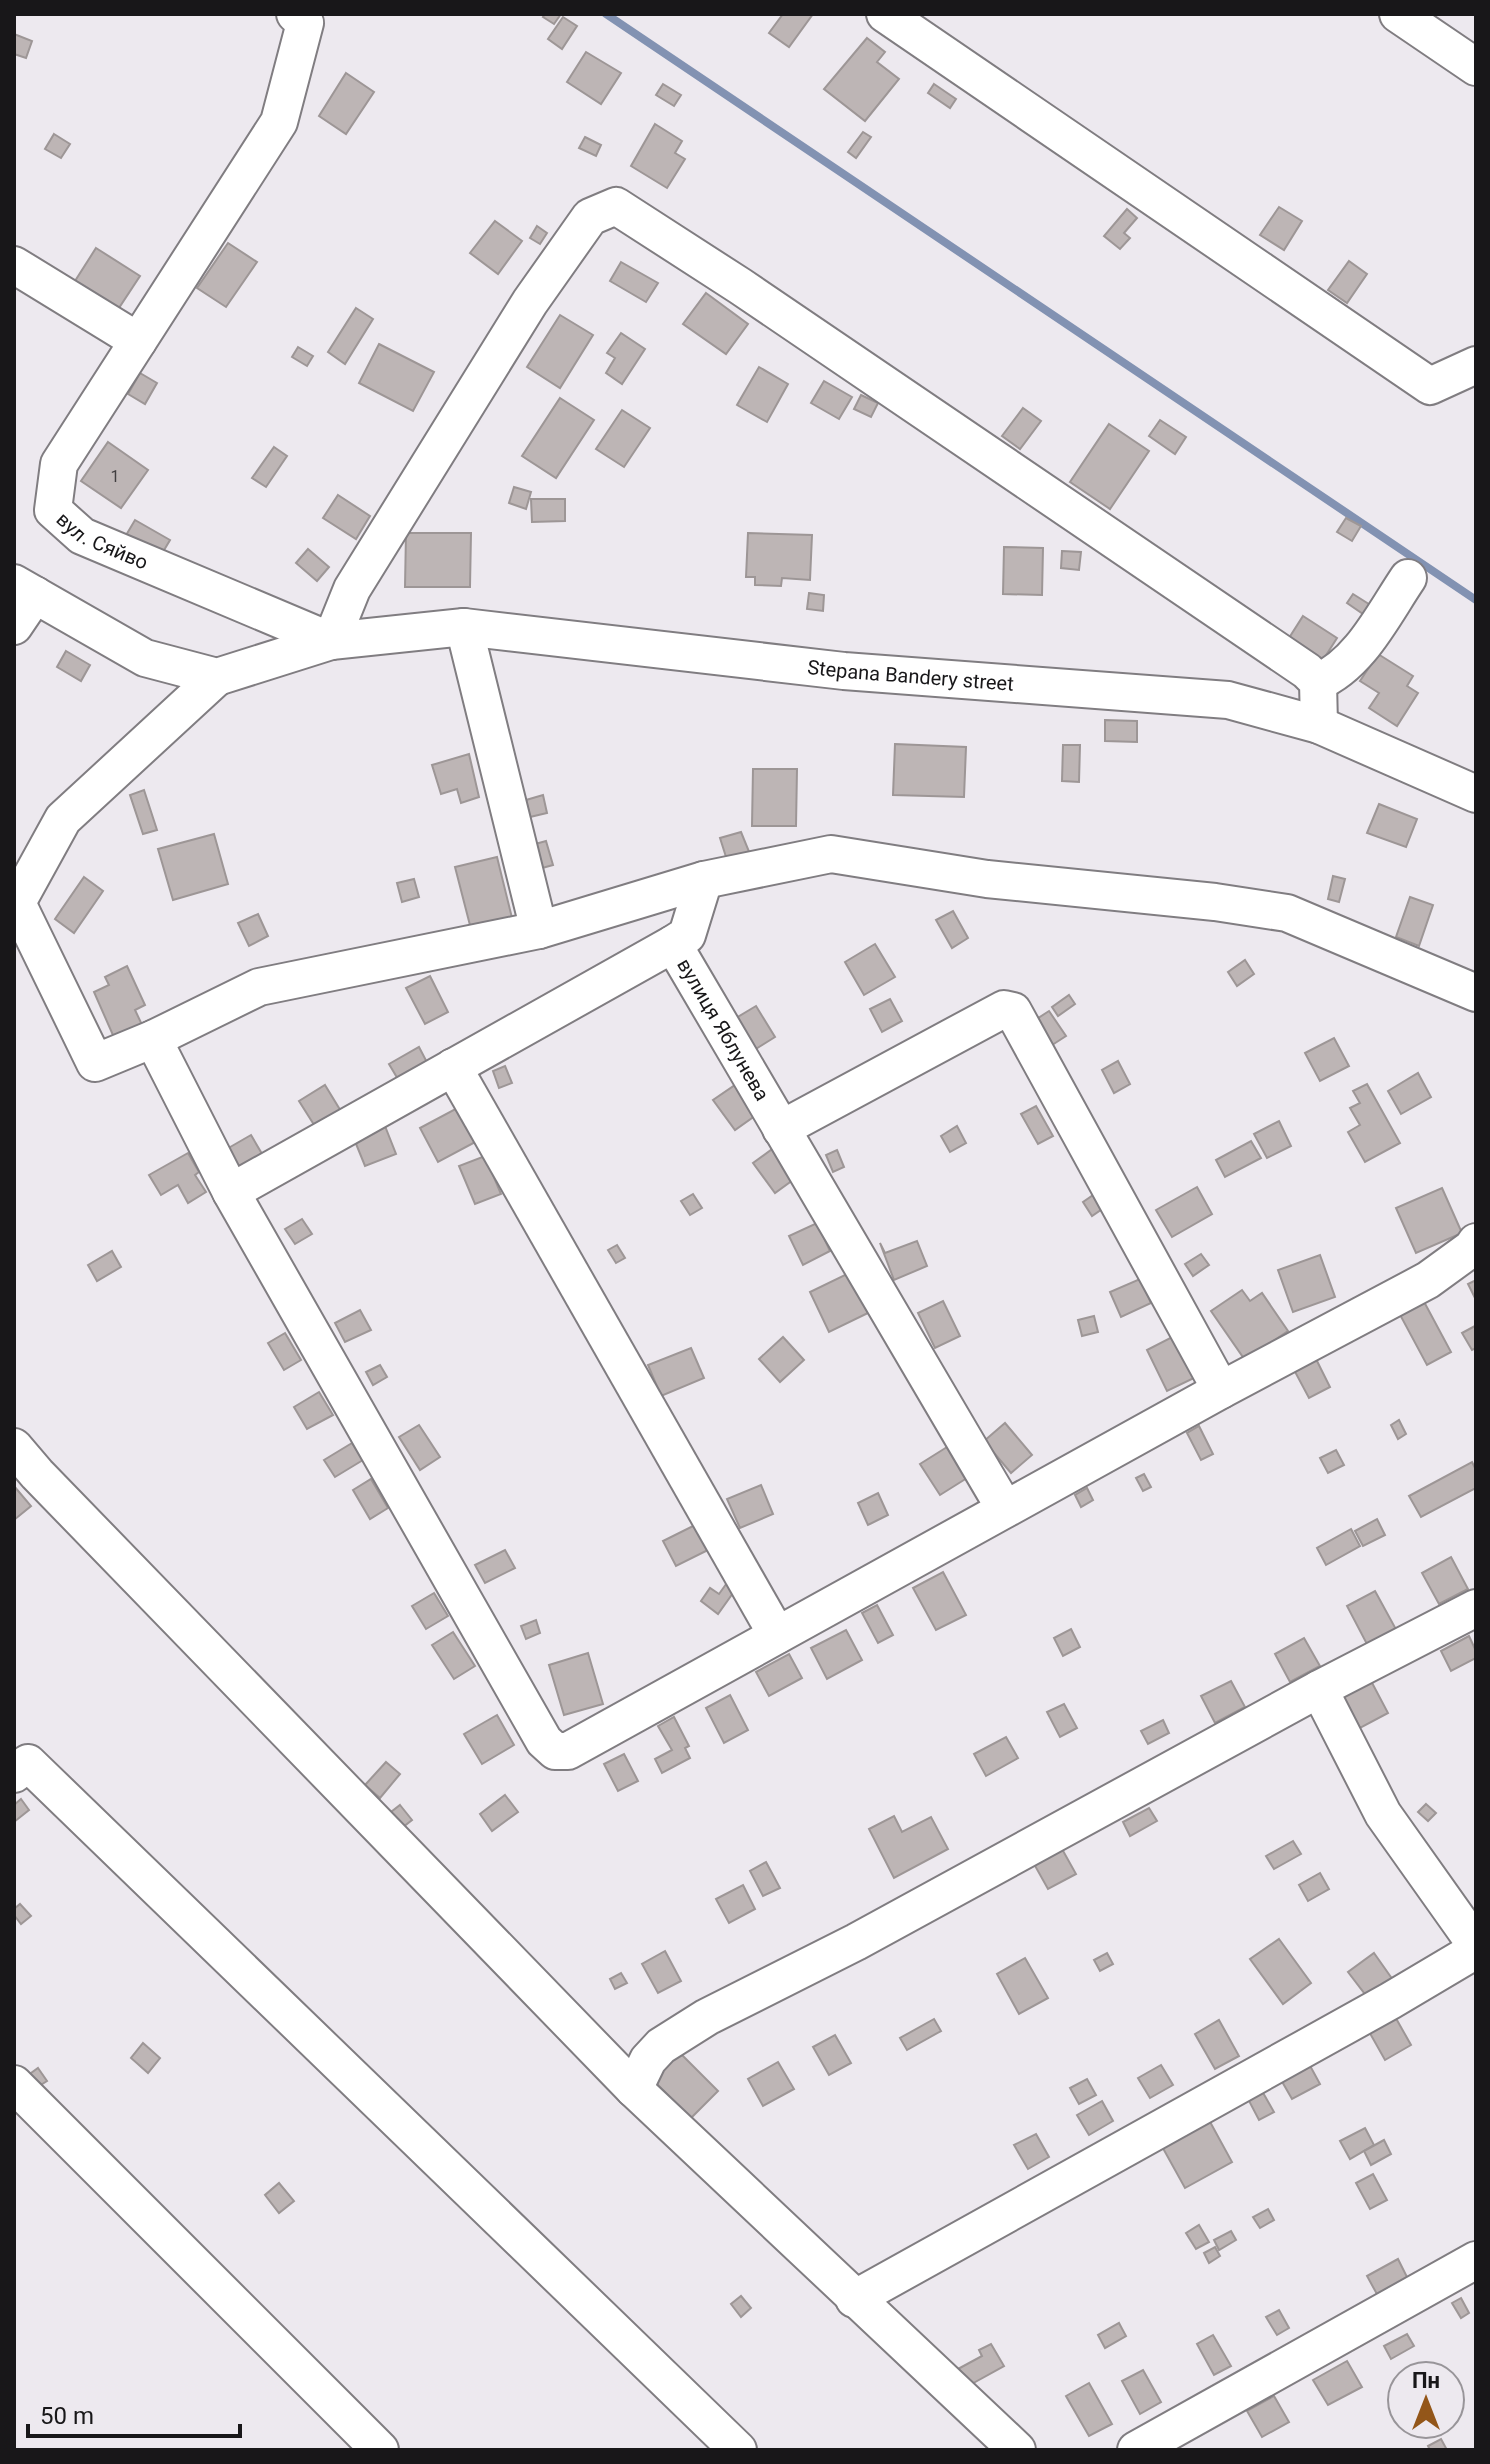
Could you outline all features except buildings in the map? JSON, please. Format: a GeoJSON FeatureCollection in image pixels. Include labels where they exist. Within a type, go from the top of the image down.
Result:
{"type":"FeatureCollection","features":[{"type":"Feature","properties":{"kind":"street","name":"вул. Сяйво"},"geometry":{"type":"LineString","coordinates":[[295,14],[305,23],[279,122],[59,464],[53,510],[82,536],[331,641]]}},
{"type":"Feature","properties":{"kind":"street"},"geometry":{"type":"LineString","coordinates":[[885,14],[1430,386],[1476,365]]}},
{"type":"Feature","properties":{"kind":"street"},"geometry":{"type":"LineString","coordinates":[[1398,14],[1476,67]]}},
{"type":"Feature","properties":{"kind":"street"},"geometry":{"type":"LineString","coordinates":[[331,641],[352,589],[530,302],[590,217],[616,206],[740,286],[1272,646],[1318,682]]}},
{"type":"Feature","properties":{"kind":"street"},"geometry":{"type":"LineString","coordinates":[[14,265],[138,341]]}},
{"type":"Feature","properties":{"kind":"street"},"geometry":{"type":"LineString","coordinates":[[1318,682],[1333,676],[1364,644],[1408,578]]}},
{"type":"Feature","properties":{"kind":"street"},"geometry":{"type":"LineString","coordinates":[[14,626],[24,589],[145,658],[217,677]]}},
{"type":"Feature","properties":{"kind":"street"},"geometry":{"type":"LineString","coordinates":[[464,627],[539,930]]}},
{"type":"Feature","properties":{"kind":"street","name":"Stepana Bandery street"},"geometry":{"type":"LineString","coordinates":[[217,677],[331,641],[464,627],[844,671],[1228,700],[1319,725],[1476,794]]}},
{"type":"Feature","properties":{"kind":"street"},"geometry":{"type":"LineString","coordinates":[[217,677],[63,819],[15,906],[95,1063],[153,1039],[259,987],[539,930],[704,880],[831,854],[987,879],[1215,902],[1287,913],[1476,993]]}},
{"type":"Feature","properties":{"kind":"street"},"geometry":{"type":"LineString","coordinates":[[1318,682],[1319,725]]}},
{"type":"Feature","properties":{"kind":"street"},"geometry":{"type":"LineString","coordinates":[[673,944],[687,935],[704,880]]}},
{"type":"Feature","properties":{"kind":"street","name":"вулиця Яблунева"},"geometry":{"type":"LineString","coordinates":[[231,1192],[673,944],[1005,1509]]}},
{"type":"Feature","properties":{"kind":"street"},"geometry":{"type":"LineString","coordinates":[[781,1129],[1004,1009],[1013,1011],[1221,1390]]}},
{"type":"Feature","properties":{"kind":"street"},"geometry":{"type":"LineString","coordinates":[[153,1039],[231,1192],[544,1741],[555,1751],[568,1751],[1221,1390],[1428,1280],[1476,1242]]}},
{"type":"Feature","properties":{"kind":"street"},"geometry":{"type":"LineString","coordinates":[[453,1067],[777,1635]]}},
{"type":"Feature","properties":{"kind":"street"},"geometry":{"type":"LineString","coordinates":[[14,1447],[634,2089],[1017,2450]]}},
{"type":"Feature","properties":{"kind":"street"},"geometry":{"type":"LineString","coordinates":[[634,2089],[648,2060],[678,2034],[856,1942],[1319,1689],[1476,1608]]}},
{"type":"Feature","properties":{"kind":"street"},"geometry":{"type":"LineString","coordinates":[[854,2299],[1390,2001],[1476,1947],[1383,1814],[1319,1689]]}},
{"type":"Feature","properties":{"kind":"street"},"geometry":{"type":"LineString","coordinates":[[21,1768],[738,2450]]}},
{"type":"Feature","properties":{"kind":"street"},"geometry":{"type":"LineString","coordinates":[[14,2084],[380,2450]]}},
{"type":"Feature","properties":{"kind":"street"},"geometry":{"type":"LineString","coordinates":[[1136,2450],[1476,2260]]}},
{"type":"Feature","properties":{"kind":"waterway"},"geometry":{"type":"LineString","coordinates":[[606,14],[1476,600]]}}]}
